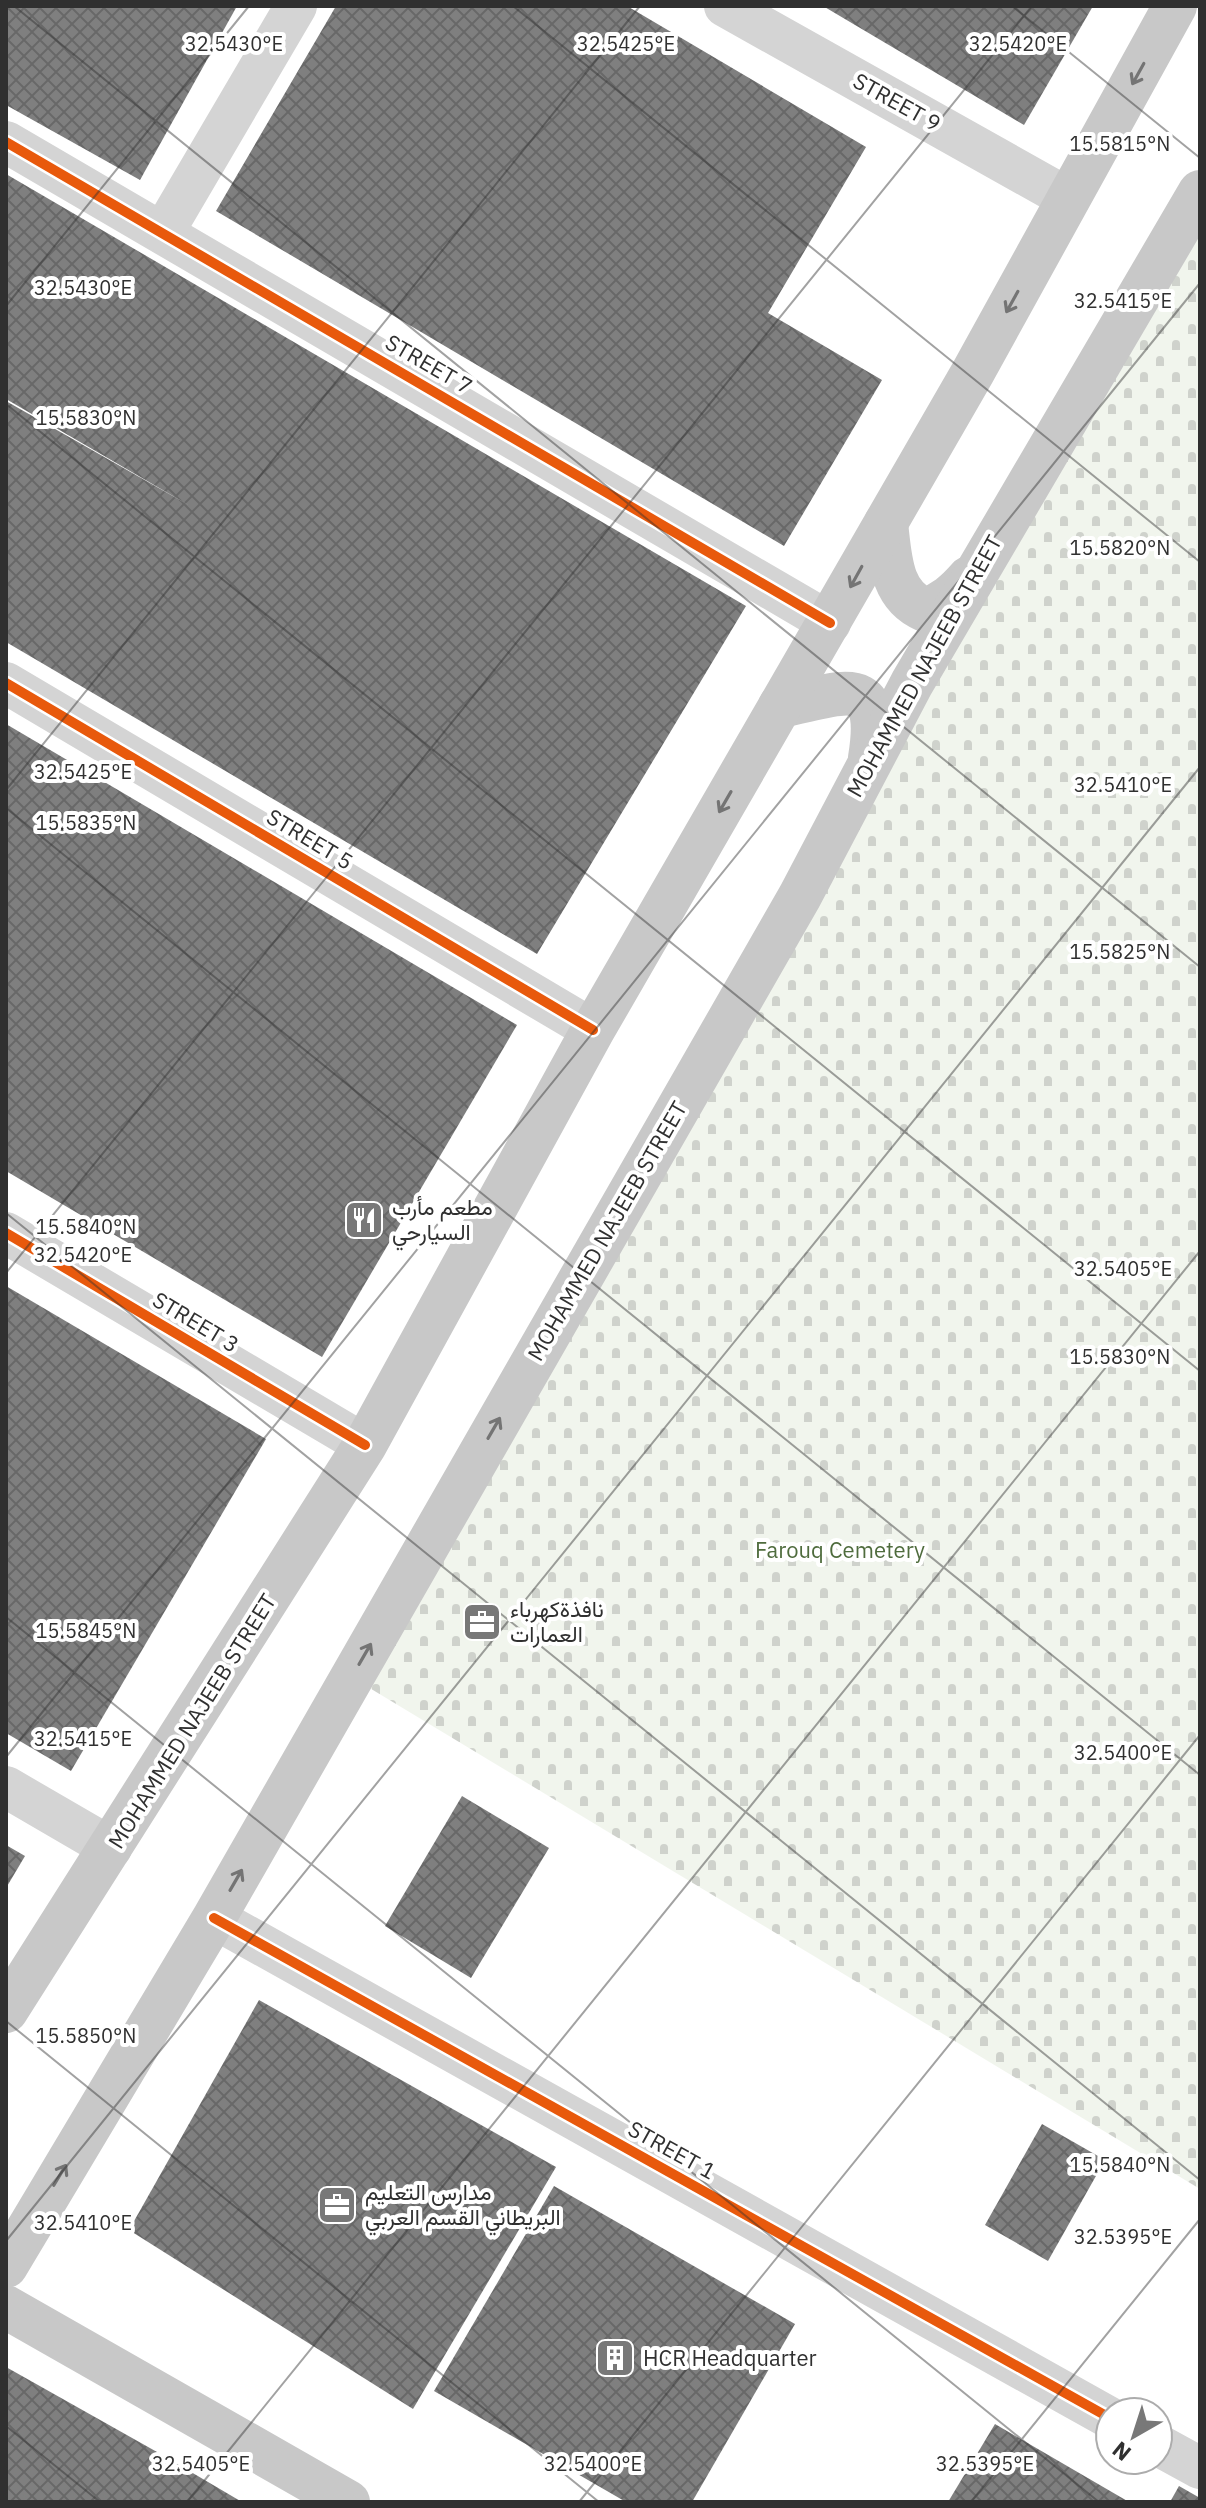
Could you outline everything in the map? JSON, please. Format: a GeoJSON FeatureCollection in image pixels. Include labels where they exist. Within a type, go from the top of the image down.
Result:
{"type":"FeatureCollection","features":[{"type":"Feature","properties":{"kind":"main road","name":"MOHAMMED NAJEEB STREET"},"geometry":{"type":"LineString","coordinates":[[6,2011],[365,1445],[593,1030],[830,623],[1175,6]]}},
{"type":"Feature","properties":{"kind":"main road","name":"MOHAMMED NAJEEB STREET"},"geometry":{"type":"LineString","coordinates":[[6,2266],[214,1918],[800,896],[870,761],[983,560],[1200,192]]}},
{"type":"Feature","properties":{"kind":"main road"},"geometry":{"type":"LineString","coordinates":[[886,523],[896,584],[913,605],[925,610],[949,599],[983,560]]}},
{"type":"Feature","properties":{"kind":"main road"},"geometry":{"type":"LineString","coordinates":[[780,706],[840,693],[863,697],[872,706],[875,721],[870,761]]}},
{"type":"Feature","properties":{"kind":"main road"},"geometry":{"type":"LineString","coordinates":[[6,2307],[348,2502]]}},
{"type":"Feature","properties":{"kind":"street"},"geometry":{"type":"LineString","coordinates":[[164,231],[296,6]]}},
{"type":"Feature","properties":{"kind":"street","name":"STREET 9"},"geometry":{"type":"LineString","coordinates":[[725,6],[1069,199]]}},
{"type":"Feature","properties":{"kind":"street","name":"STREET 7"},"geometry":{"type":"LineString","coordinates":[[6,142],[164,231],[830,623]]}},
{"type":"Feature","properties":{"kind":"street","name":"STREET 5"},"geometry":{"type":"LineString","coordinates":[[6,683],[593,1030]]}},
{"type":"Feature","properties":{"kind":"street","name":"STREET 3"},"geometry":{"type":"LineString","coordinates":[[6,1233],[365,1445]]}},
{"type":"Feature","properties":{"kind":"street"},"geometry":{"type":"LineString","coordinates":[[6,1787],[111,1848]]}},
{"type":"Feature","properties":{"kind":"street","name":"STREET 1"},"geometry":{"type":"LineString","coordinates":[[214,1918],[1094,2409]]}},
{"type":"Feature","properties":{"kind":"street"},"geometry":{"type":"LineString","coordinates":[[1174,2454],[1200,2468]]}},
{"type":"Feature","properties":{"kind":"green space","name":"Farouq Cemetery"},"geometry":{"type":"Polygon","coordinates":[[[1200,198],[1200,2189],[353,1678],[1200,198]]]}},
{"type":"Feature","properties":{"kind":"building"},"geometry":{"type":"Polygon","coordinates":[[[6,6],[237,6],[140,180],[6,105],[6,6]]]}},
{"type":"Feature","properties":{"kind":"building"},"geometry":{"type":"Polygon","coordinates":[[[336,6],[627,6],[866,147],[768,313],[882,380],[784,546],[216,211],[336,6]]]}},
{"type":"Feature","properties":{"kind":"building"},"geometry":{"type":"Polygon","coordinates":[[[823,6],[1093,6],[1024,125],[823,6]]]}},
{"type":"Feature","properties":{"kind":"building"},"geometry":{"type":"Polygon","coordinates":[[[6,174],[746,606],[537,954],[6,642],[6,401],[192,507],[6,399],[6,174]]]}},
{"type":"Feature","properties":{"kind":"building"},"geometry":{"type":"Polygon","coordinates":[[[6,724],[517,1025],[322,1357],[6,1171],[6,724]]]}},
{"type":"Feature","properties":{"kind":"building"},"geometry":{"type":"Polygon","coordinates":[[[6,1286],[266,1439],[71,1771],[6,1733],[6,1286]]]}},
{"type":"Feature","properties":{"kind":"building"},"geometry":{"type":"Polygon","coordinates":[[[462,1796],[549,1848],[471,1978],[385,1926],[462,1796]]]}},
{"type":"Feature","properties":{"kind":"building"},"geometry":{"type":"Polygon","coordinates":[[[6,1845],[25,1856],[6,1888],[6,1845]]]}},
{"type":"Feature","properties":{"kind":"building"},"geometry":{"type":"Polygon","coordinates":[[[259,2000],[556,2167],[413,2409],[129,2230],[259,2000]]]}},
{"type":"Feature","properties":{"kind":"building"},"geometry":{"type":"Polygon","coordinates":[[[1042,2124],[1105,2160],[1048,2261],[985,2225],[1042,2124]]]}},
{"type":"Feature","properties":{"kind":"building","name":"HCR Headquarter"},"geometry":{"type":"Polygon","coordinates":[[[554,2186],[795,2324],[692,2502],[626,2502],[434,2391],[554,2186]]]}},
{"type":"Feature","properties":{"kind":"building"},"geometry":{"type":"Polygon","coordinates":[[[6,2367],[157,2452],[242,2502],[6,2502],[6,2367]]]}},
{"type":"Feature","properties":{"kind":"building"},"geometry":{"type":"Polygon","coordinates":[[[995,2424],[1129,2502],[948,2502],[995,2424]]]}},
{"type":"Feature","properties":{"kind":"building"},"geometry":{"type":"Polygon","coordinates":[[[1179,2486],[1200,2498],[1200,2502],[1170,2502],[1179,2486]]]}},
{"type":"Feature","properties":{"kind":"cycle path"},"geometry":{"type":"LineString","coordinates":[[6,142],[830,623]]}},
{"type":"Feature","properties":{"kind":"cycle path"},"geometry":{"type":"LineString","coordinates":[[6,683],[593,1030]]}},
{"type":"Feature","properties":{"kind":"cycle path"},"geometry":{"type":"LineString","coordinates":[[6,1233],[365,1445]]}},
{"type":"Feature","properties":{"kind":"cycle path"},"geometry":{"type":"LineString","coordinates":[[214,1918],[1094,2409]]}},
{"type":"Feature","properties":{"kind":"place","name":"مطعم مأرب السيارحي"},"geometry":{"type":"Point","coordinates":[364,1220]}},
{"type":"Feature","properties":{"kind":"place","name":"نافذةكهرباء العمارات"},"geometry":{"type":"Point","coordinates":[482,1622]}},
{"type":"Feature","properties":{"kind":"place","name":"مدارس التعليم البريطاني القسم العربي"},"geometry":{"type":"Point","coordinates":[337,2205]}},
{"type":"Feature","properties":{"kind":"place","name":"HCR Headquarter"},"geometry":{"type":"Point","coordinates":[615,2358]}}]}
